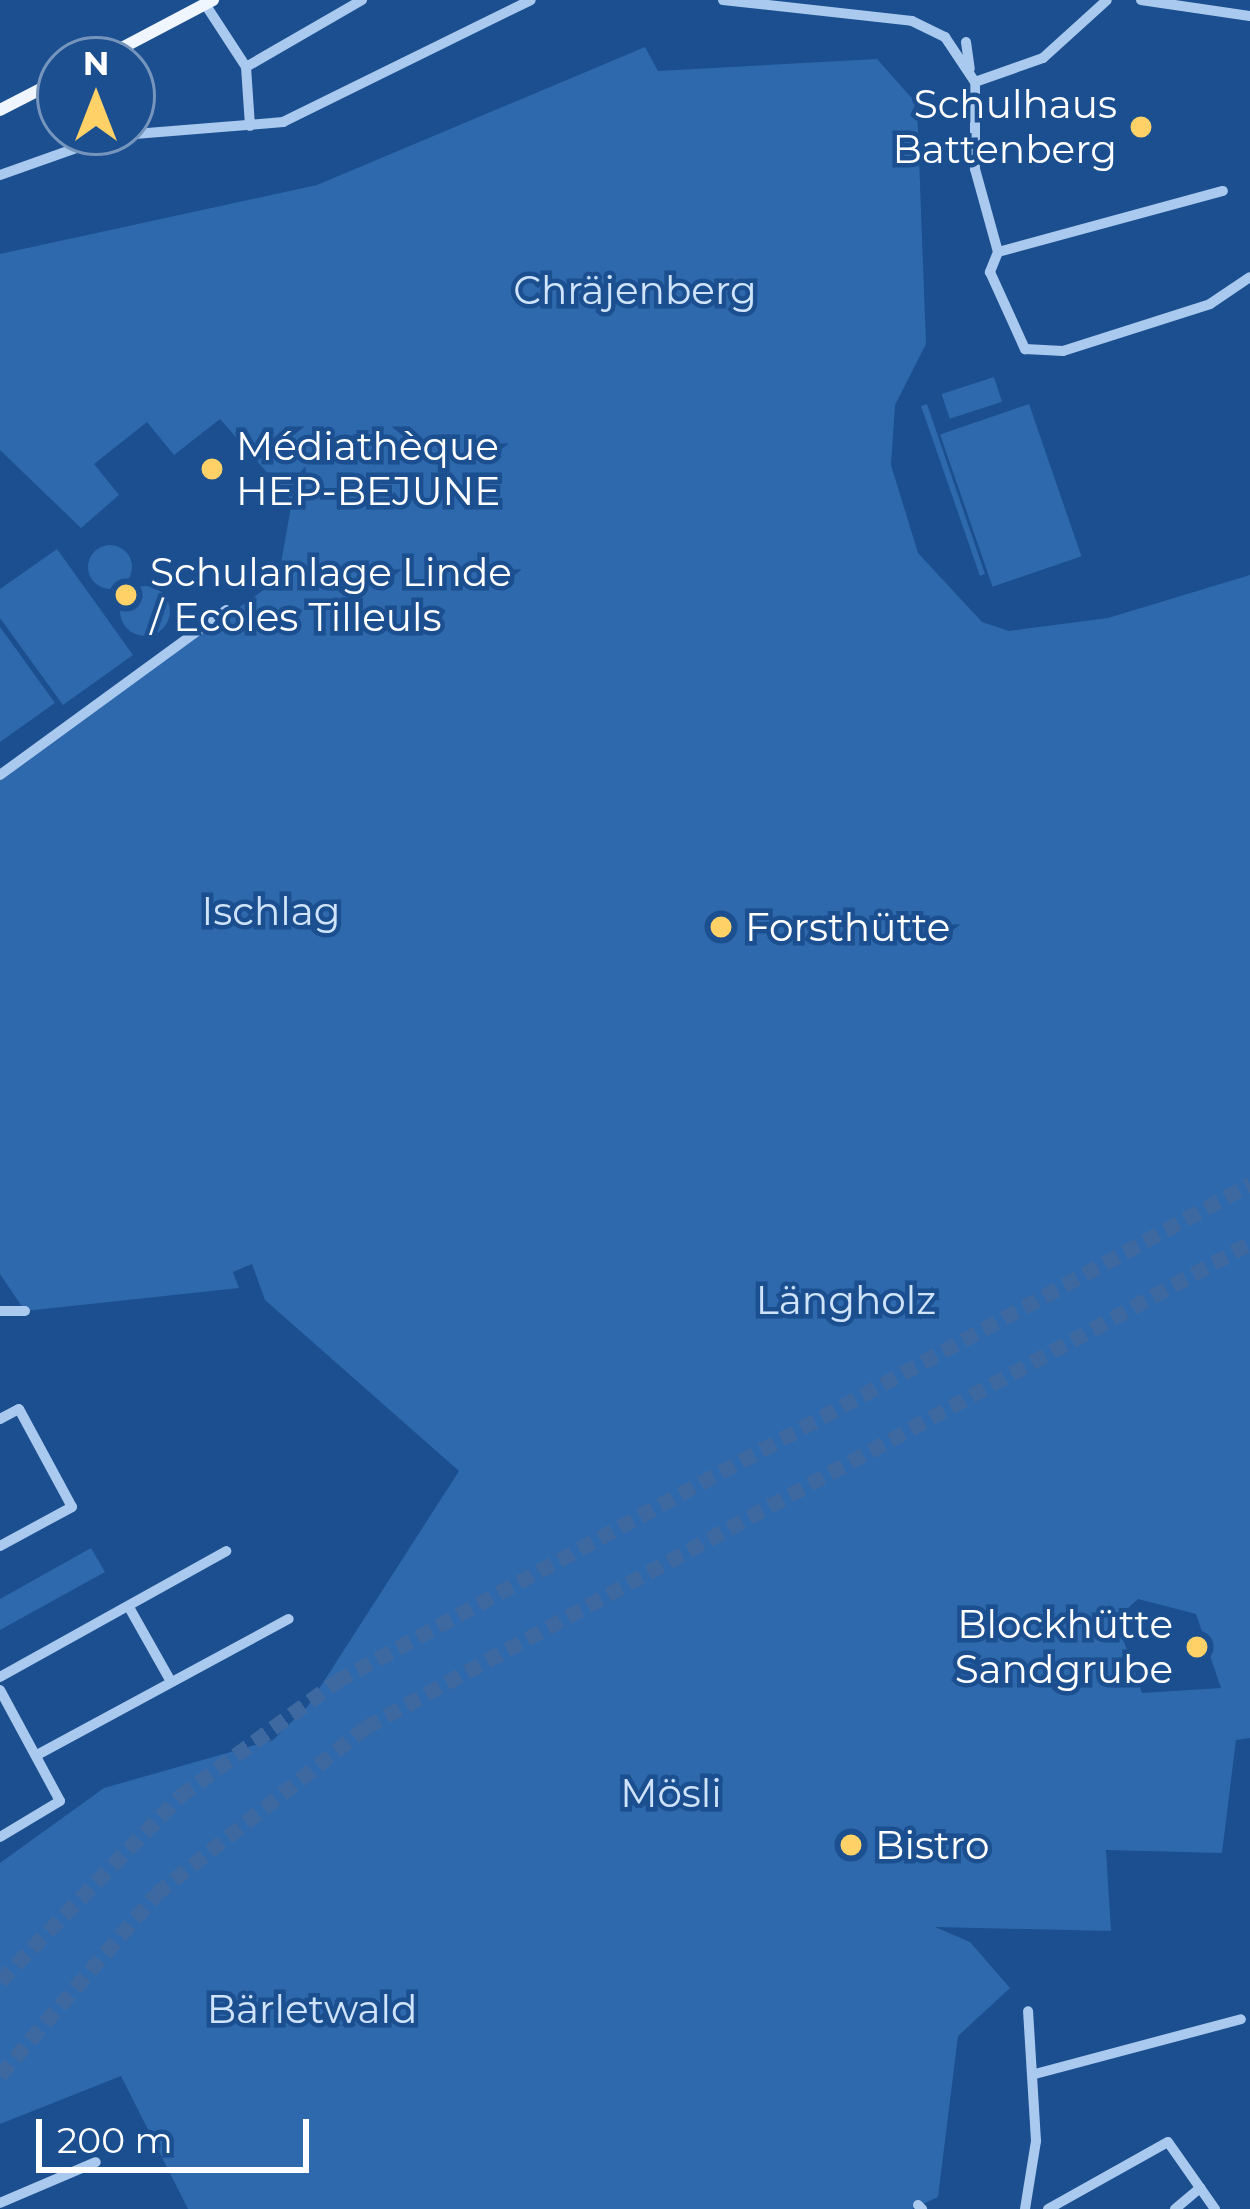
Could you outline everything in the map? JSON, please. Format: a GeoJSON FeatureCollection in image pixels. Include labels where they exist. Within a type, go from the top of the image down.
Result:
{"type":"FeatureCollection","features":[{"type":"Feature","properties":{"kind":"main road"},"geometry":{"type":"LineString","coordinates":[[145,36],[209,2]]}},
{"type":"Feature","properties":{"kind":"main road"},"geometry":{"type":"LineString","coordinates":[[0,110],[36,91]]}},
{"type":"Feature","properties":{"kind":"street"},"geometry":{"type":"LineString","coordinates":[[246,67],[362,0]]}},
{"type":"Feature","properties":{"kind":"street"},"geometry":{"type":"LineString","coordinates":[[0,175],[110,136],[250,125],[308,114],[531,0]]}},
{"type":"Feature","properties":{"kind":"street"},"geometry":{"type":"LineString","coordinates":[[723,0],[912,21],[945,37],[970,69]]}},
{"type":"Feature","properties":{"kind":"street"},"geometry":{"type":"LineString","coordinates":[[975,82],[1043,58],[1107,0]]}},
{"type":"Feature","properties":{"kind":"street"},"geometry":{"type":"LineString","coordinates":[[1141,0],[1250,16]]}},
{"type":"Feature","properties":{"kind":"street"},"geometry":{"type":"LineString","coordinates":[[209,2],[246,67],[250,125]]}},
{"type":"Feature","properties":{"kind":"street"},"geometry":{"type":"LineString","coordinates":[[966,42],[975,82],[975,169],[998,252],[990,272],[1011,332],[1038,353],[1210,304],[1250,277]]}},
{"type":"Feature","properties":{"kind":"street"},"geometry":{"type":"LineString","coordinates":[[998,252],[1223,191]]}},
{"type":"Feature","properties":{"kind":"street"},"geometry":{"type":"LineString","coordinates":[[0,775],[226,610]]}},
{"type":"Feature","properties":{"kind":"street"},"geometry":{"type":"LineString","coordinates":[[0,1310],[25,1311]]}},
{"type":"Feature","properties":{"kind":"street"},"geometry":{"type":"LineString","coordinates":[[0,1419],[19,1409],[73,1507],[0,1546]]}},
{"type":"Feature","properties":{"kind":"street"},"geometry":{"type":"LineString","coordinates":[[0,1677],[130,1609],[226,1551]]}},
{"type":"Feature","properties":{"kind":"street"},"geometry":{"type":"LineString","coordinates":[[130,1609],[170,1680]]}},
{"type":"Feature","properties":{"kind":"street"},"geometry":{"type":"LineString","coordinates":[[37,1755],[289,1619]]}},
{"type":"Feature","properties":{"kind":"street"},"geometry":{"type":"LineString","coordinates":[[0,1690],[61,1801],[0,1838]]}},
{"type":"Feature","properties":{"kind":"street"},"geometry":{"type":"LineString","coordinates":[[1025,2209],[1035,2074],[1028,2012]]}},
{"type":"Feature","properties":{"kind":"street"},"geometry":{"type":"LineString","coordinates":[[1035,2074],[1241,2019]]}},
{"type":"Feature","properties":{"kind":"street"},"geometry":{"type":"LineString","coordinates":[[1048,2209],[1168,2142],[1215,2209]]}},
{"type":"Feature","properties":{"kind":"street"},"geometry":{"type":"LineString","coordinates":[[0,2204],[96,2162]]}},
{"type":"Feature","properties":{"kind":"street"},"geometry":{"type":"LineString","coordinates":[[1175,2209],[1201,2188]]}},
{"type":"Feature","properties":{"kind":"green space"},"geometry":{"type":"Polygon","coordinates":[[[645,47],[658,71],[877,59],[917,104],[926,344],[895,405],[891,465],[918,553],[982,622],[1009,631],[1108,618],[1250,575],[1250,1738],[1236,1740],[1222,1853],[1106,1850],[1111,1931],[935,1927],[970,1942],[1010,1988],[958,2036],[938,2197],[912,2209],[188,2209],[121,2076],[0,2124],[0,1863],[104,1788],[273,1740],[308,1706],[459,1471],[265,1300],[252,1264],[233,1272],[239,1288],[25,1311],[0,1274],[0,775],[278,580],[292,501],[220,419],[174,455],[147,422],[94,464],[119,495],[81,528],[0,450],[0,254],[317,185],[645,47]],[[1138,1599],[1116,1619],[1142,1693],[1221,1688],[1196,1614],[1138,1599]]]}},
{"type":"Feature","properties":{"kind":"green space"},"geometry":{"type":"Polygon","coordinates":[[[994,377],[1002,402],[950,419],[942,394],[994,377]]]}},
{"type":"Feature","properties":{"kind":"green space"},"geometry":{"type":"Polygon","coordinates":[[[927,404],[985,574],[980,576],[921,406],[927,404]]]}},
{"type":"Feature","properties":{"kind":"green space"},"geometry":{"type":"Polygon","coordinates":[[[1029,404],[1081,556],[993,587],[940,435],[1029,404]]]}},
{"type":"Feature","properties":{"kind":"green space"},"geometry":{"type":"Polygon","coordinates":[[[110,545],[126,551],[132,567],[126,583],[110,589],[94,583],[88,567],[94,551],[110,545]]]}},
{"type":"Feature","properties":{"kind":"green space"},"geometry":{"type":"Polygon","coordinates":[[[57,549],[133,655],[63,705],[0,618],[0,589],[57,549]]]}},
{"type":"Feature","properties":{"kind":"green space"},"geometry":{"type":"Polygon","coordinates":[[[145,586],[163,593],[170,611],[163,629],[145,636],[127,629],[120,611],[127,593],[145,586]]]}},
{"type":"Feature","properties":{"kind":"green space"},"geometry":{"type":"Polygon","coordinates":[[[0,627],[55,703],[0,742],[0,627]]]}},
{"type":"Feature","properties":{"kind":"green space"},"geometry":{"type":"Polygon","coordinates":[[[91,1548],[105,1572],[0,1630],[0,1599],[91,1548]]]}},
{"type":"Feature","properties":{"kind":"tunnel"},"geometry":{"type":"LineString","coordinates":[[0,1981],[180,1796],[337,1681],[1250,1184]]}},
{"type":"Feature","properties":{"kind":"tunnel"},"geometry":{"type":"LineString","coordinates":[[0,2075],[156,1894],[366,1727],[1250,1243]]}},
{"type":"Feature","properties":{"kind":"place","name":"Schulhaus Battenberg"},"geometry":{"type":"Point","coordinates":[1141,127]}},
{"type":"Feature","properties":{"kind":"place","name":"Médiathèque HEP-BEJUNE"},"geometry":{"type":"Point","coordinates":[212,469]}},
{"type":"Feature","properties":{"kind":"place","name":"Schulanlage Linde / Ecoles Tilleuls"},"geometry":{"type":"Point","coordinates":[126,595]}},
{"type":"Feature","properties":{"kind":"place","name":"Forsthütte"},"geometry":{"type":"Point","coordinates":[721,927]}},
{"type":"Feature","properties":{"kind":"place","name":"Blockhütte Sandgrube"},"geometry":{"type":"Point","coordinates":[1197,1647]}},
{"type":"Feature","properties":{"kind":"place","name":"Bistro"},"geometry":{"type":"Point","coordinates":[851,1845]}},
{"type":"Feature","properties":{"kind":"park label","name":"Chräjenberg"},"geometry":{"type":"Point","coordinates":[635,290]}},
{"type":"Feature","properties":{"kind":"park label","name":"Ischlag"},"geometry":{"type":"Point","coordinates":[271,911]}},
{"type":"Feature","properties":{"kind":"park label","name":"Längholz"},"geometry":{"type":"Point","coordinates":[846,1300]}},
{"type":"Feature","properties":{"kind":"park label","name":"Mösli"},"geometry":{"type":"Point","coordinates":[671,1793]}},
{"type":"Feature","properties":{"kind":"park label","name":"Bärletwald"},"geometry":{"type":"Point","coordinates":[312,2009]}}]}
